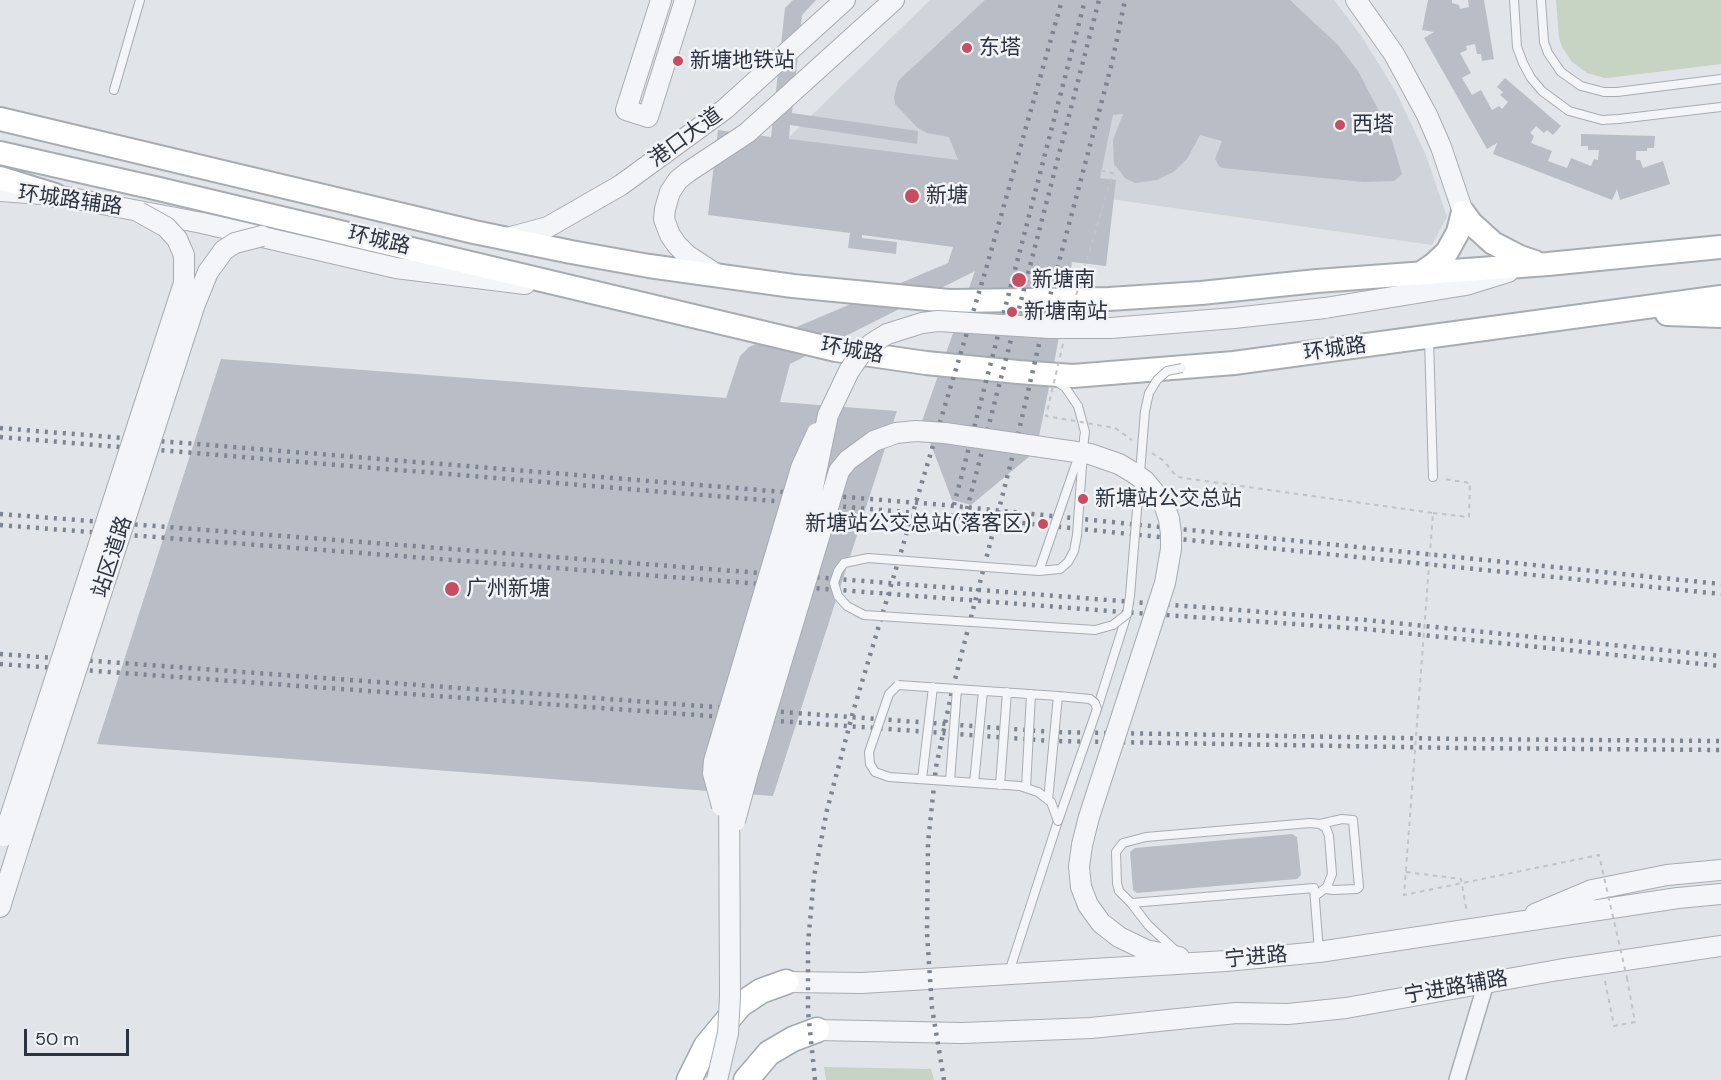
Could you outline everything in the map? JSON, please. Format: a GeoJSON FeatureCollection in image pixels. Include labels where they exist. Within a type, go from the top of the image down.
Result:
{"type":"FeatureCollection","features":[{"type":"Feature","properties":{"kind":"main road","name":"环城路"},"geometry":{"type":"LineString","coordinates":[[0,119],[504,238],[649,266],[793,286],[949,301],[1109,299],[1201,293],[1721,247]]}},
{"type":"Feature","properties":{"kind":"main road","name":"环城路"},"geometry":{"type":"LineString","coordinates":[[0,153],[836,350],[926,363],[1018,372],[1073,376],[1182,368],[1306,354],[1721,297]]}},
{"type":"Feature","properties":{"kind":"main road"},"geometry":{"type":"LineString","coordinates":[[0,178],[55,195]]}},
{"type":"Feature","properties":{"kind":"main road"},"geometry":{"type":"LineString","coordinates":[[1463,212],[1482,234],[1506,251],[1534,262],[1548,264]]}},
{"type":"Feature","properties":{"kind":"main road"},"geometry":{"type":"LineString","coordinates":[[1421,273],[1447,252],[1458,232],[1463,212]]}},
{"type":"Feature","properties":{"kind":"main road"},"geometry":{"type":"LineString","coordinates":[[1612,312],[1721,315]]}},
{"type":"Feature","properties":{"kind":"main road"},"geometry":{"type":"LineString","coordinates":[[692,1074],[706,1046],[740,1005],[761,991],[786,982]]}},
{"type":"Feature","properties":{"kind":"main road"},"geometry":{"type":"LineString","coordinates":[[746,1080],[769,1053],[793,1039],[818,1030]]}},
{"type":"Feature","properties":{"kind":"main road"},"geometry":{"type":"LineString","coordinates":[[692,1074],[709,1065],[728,1071],[735,1080]]}},
{"type":"Feature","properties":{"kind":"street"},"geometry":{"type":"LineString","coordinates":[[661,0],[626,110],[648,117],[685,0]]}},
{"type":"Feature","properties":{"kind":"street","name":"港口大道"},"geometry":{"type":"LineString","coordinates":[[504,238],[548,227],[621,185],[725,109],[845,0]]}},
{"type":"Feature","properties":{"kind":"street","name":"港口大道"},"geometry":{"type":"LineString","coordinates":[[719,276],[687,255],[676,245],[670,235],[664,219],[664,209],[670,192],[678,180],[747,132],[894,0]]}},
{"type":"Feature","properties":{"kind":"street"},"geometry":{"type":"LineString","coordinates":[[1356,0],[1394,54],[1427,115],[1445,158],[1463,212]]}},
{"type":"Feature","properties":{"kind":"street"},"geometry":{"type":"LineString","coordinates":[[725,109],[726,122],[729,126],[738,132],[747,132]]}},
{"type":"Feature","properties":{"kind":"street","name":"环城路辅路"},"geometry":{"type":"LineString","coordinates":[[0,191],[55,195],[202,223],[396,268],[587,291]]}},
{"type":"Feature","properties":{"kind":"street","name":"站区道路"},"geometry":{"type":"LineString","coordinates":[[0,907],[9,840],[184,283],[184,255],[177,239],[166,227],[139,212]]}},
{"type":"Feature","properties":{"kind":"street","name":"站区道路"},"geometry":{"type":"LineString","coordinates":[[9,840],[191,315],[208,273],[215,259],[224,250],[235,243],[262,236]]}},
{"type":"Feature","properties":{"kind":"street"},"geometry":{"type":"LineString","coordinates":[[728,828],[714,780],[714,761],[810,444],[828,415],[849,371],[871,344],[887,334],[922,323],[938,321],[1050,328],[1111,328],[1324,308],[1466,285],[1525,266]]}},
{"type":"Feature","properties":{"kind":"street"},"geometry":{"type":"LineString","coordinates":[[717,1080],[728,1033],[730,997],[729,780],[812,492],[828,415]]}},
{"type":"Feature","properties":{"kind":"street"},"geometry":{"type":"LineString","coordinates":[[812,492],[831,466],[874,441],[896,433],[916,431],[1073,451],[1105,459],[1134,473],[1150,486],[1164,504],[1169,519],[1171,549],[1156,612],[1089,817],[1079,867],[1082,887],[1088,905],[1101,922],[1119,937],[1146,950],[1183,958],[1226,961]]}},
{"type":"Feature","properties":{"kind":"street"},"geometry":{"type":"LineString","coordinates":[[729,862],[741,799],[834,485],[839,471],[860,449]]}},
{"type":"Feature","properties":{"kind":"street"},"geometry":{"type":"LineString","coordinates":[[1513,924],[1592,890],[1667,875],[1721,870]]}},
{"type":"Feature","properties":{"kind":"street","name":"宁进路"},"geometry":{"type":"LineString","coordinates":[[786,982],[862,983],[1226,961],[1319,952],[1678,898],[1721,894]]}},
{"type":"Feature","properties":{"kind":"street","name":"宁进路辅路"},"geometry":{"type":"LineString","coordinates":[[818,1030],[963,1033],[1091,1028],[1236,1013],[1288,1014],[1347,1008],[1486,982],[1721,946]]}},
{"type":"Feature","properties":{"kind":"street"},"geometry":{"type":"LineString","coordinates":[[1457,1080],[1486,982]]}},
{"type":"Feature","properties":{"kind":"lane"},"geometry":{"type":"LineString","coordinates":[[114,90],[140,0]]}},
{"type":"Feature","properties":{"kind":"lane"},"geometry":{"type":"LineString","coordinates":[[1514,0],[1517,47],[1523,63],[1531,78],[1542,91],[1569,111],[1585,117],[1611,120],[1721,107]]}},
{"type":"Feature","properties":{"kind":"lane"},"geometry":{"type":"LineString","coordinates":[[1541,0],[1544,42],[1548,52],[1561,72],[1581,86],[1604,92],[1617,92],[1721,79]]}},
{"type":"Feature","properties":{"kind":"lane"},"geometry":{"type":"LineString","coordinates":[[1429,337],[1432,477]]}},
{"type":"Feature","properties":{"kind":"lane"},"geometry":{"type":"LineString","coordinates":[[1009,974],[1127,614],[1145,411],[1149,393],[1157,380],[1167,371],[1182,368]]}},
{"type":"Feature","properties":{"kind":"lane"},"geometry":{"type":"LineString","coordinates":[[1018,372],[1049,377],[1065,387],[1078,406],[1085,432],[1077,535],[1074,551],[1068,562],[1059,569],[1039,572],[868,558],[844,563],[834,583],[838,596],[847,606],[864,615],[1095,630],[1113,626],[1127,614]]}},
{"type":"Feature","properties":{"kind":"lane"},"geometry":{"type":"LineString","coordinates":[[1039,572],[1084,439]]}},
{"type":"Feature","properties":{"kind":"lane"},"geometry":{"type":"LineString","coordinates":[[1058,821],[1048,800],[1038,792],[1026,788],[889,777],[875,772],[870,764],[869,752],[889,694],[898,685],[1031,694],[1090,699],[1095,703],[1097,709]]}},
{"type":"Feature","properties":{"kind":"lane"},"geometry":{"type":"LineString","coordinates":[[922,779],[933,687]]}},
{"type":"Feature","properties":{"kind":"lane"},"geometry":{"type":"LineString","coordinates":[[950,781],[957,689]]}},
{"type":"Feature","properties":{"kind":"lane"},"geometry":{"type":"LineString","coordinates":[[974,783],[983,691]]}},
{"type":"Feature","properties":{"kind":"lane"},"geometry":{"type":"LineString","coordinates":[[1000,785],[1007,693]]}},
{"type":"Feature","properties":{"kind":"lane"},"geometry":{"type":"LineString","coordinates":[[1026,788],[1031,694]]}},
{"type":"Feature","properties":{"kind":"lane"},"geometry":{"type":"LineString","coordinates":[[1048,800],[1058,696]]}},
{"type":"Feature","properties":{"kind":"lane"},"geometry":{"type":"LineString","coordinates":[[1183,958],[1148,925],[1119,891],[1116,852],[1123,843],[1146,837],[1320,824],[1342,819],[1353,820],[1359,887],[1345,890],[1325,889]]}},
{"type":"Feature","properties":{"kind":"lane"},"geometry":{"type":"LineString","coordinates":[[1315,896],[1325,889],[1332,874],[1326,828],[1320,824]]}},
{"type":"Feature","properties":{"kind":"lane"},"geometry":{"type":"LineString","coordinates":[[1131,903],[1314,888],[1319,952]]}},
{"type":"Feature","properties":{"kind":"path"},"geometry":{"type":"LineString","coordinates":[[1069,320],[1113,173],[1102,171]]}},
{"type":"Feature","properties":{"kind":"path"},"geometry":{"type":"LineString","coordinates":[[1064,341],[1046,416],[1115,428],[1135,441]]}},
{"type":"Feature","properties":{"kind":"path"},"geometry":{"type":"LineString","coordinates":[[1144,448],[1164,461],[1177,477],[1469,517],[1470,483],[1432,477]]}},
{"type":"Feature","properties":{"kind":"path"},"geometry":{"type":"LineString","coordinates":[[1433,513],[1404,895],[1599,855],[1635,1022],[1614,1026],[1602,963]]}},
{"type":"Feature","properties":{"kind":"path"},"geometry":{"type":"LineString","coordinates":[[1406,872],[1461,879],[1470,931]]}},
{"type":"Feature","properties":{"kind":"shaded area"},"geometry":{"type":"Polygon","coordinates":[[[930,0],[1334,0],[1360,34],[1396,92],[1425,153],[1447,217],[1432,245],[775,151],[930,0]]]}},
{"type":"Feature","properties":{"kind":"green space"},"geometry":{"type":"Polygon","coordinates":[[[1556,0],[1721,0],[1721,64],[1605,78],[1587,73],[1572,62],[1562,47],[1559,38],[1556,0]]]}},
{"type":"Feature","properties":{"kind":"green space"},"geometry":{"type":"Polygon","coordinates":[[[824,1067],[931,1069],[934,1080],[826,1080],[824,1067]]]}},
{"type":"Feature","properties":{"kind":"building"},"geometry":{"type":"Polygon","coordinates":[[[793,0],[816,0],[802,15],[792,113],[918,131],[917,144],[790,125],[789,139],[958,160],[949,137],[927,133],[918,128],[895,104],[894,97],[898,81],[985,0],[1290,0],[1338,45],[1358,71],[1382,117],[1402,174],[1394,181],[1364,182],[1222,168],[1215,159],[1222,141],[1200,135],[1187,159],[1173,172],[1157,180],[1135,183],[1125,178],[1114,164],[1113,140],[1123,114],[1113,115],[1100,178],[1116,180],[1106,266],[1072,262],[1036,451],[971,505],[952,500],[922,421],[975,271],[790,364],[780,402],[897,411],[773,796],[97,744],[221,359],[726,398],[740,356],[749,347],[948,263],[953,247],[862,235],[862,238],[897,242],[896,254],[848,248],[850,233],[708,215],[718,130],[771,137],[785,8],[793,0]]]}},
{"type":"Feature","properties":{"kind":"building"},"geometry":{"type":"Polygon","coordinates":[[[1428,0],[1452,0],[1452,3],[1459,5],[1460,9],[1469,7],[1468,0],[1484,0],[1494,59],[1482,61],[1481,54],[1477,54],[1475,44],[1466,46],[1467,50],[1460,53],[1471,73],[1462,78],[1472,95],[1481,90],[1492,110],[1499,106],[1502,109],[1508,102],[1500,95],[1503,92],[1497,87],[1505,78],[1561,126],[1553,135],[1547,130],[1544,133],[1536,126],[1530,133],[1534,136],[1531,143],[1552,151],[1548,161],[1567,168],[1571,158],[1591,166],[1594,159],[1598,160],[1599,150],[1588,150],[1588,146],[1581,146],[1581,134],[1655,136],[1654,148],[1647,148],[1647,151],[1636,151],[1636,160],[1640,160],[1643,168],[1663,161],[1670,184],[1620,200],[1617,189],[1612,200],[1493,154],[1497,143],[1487,149],[1424,38],[1434,32],[1422,30],[1428,0]]]}},
{"type":"Feature","properties":{"kind":"building"},"geometry":{"type":"Polygon","coordinates":[[[1292,834],[1297,837],[1301,875],[1297,879],[1137,893],[1133,890],[1130,852],[1135,848],[1292,834]]]}},
{"type":"Feature","properties":{"kind":"railway"},"geometry":{"type":"LineString","coordinates":[[815,1080],[808,1011],[808,944],[814,877],[827,810],[853,712],[986,269],[1062,0]]}},
{"type":"Feature","properties":{"kind":"railway"},"geometry":{"type":"LineString","coordinates":[[954,505],[1085,0]]}},
{"type":"Feature","properties":{"kind":"railway"},"geometry":{"type":"LineString","coordinates":[[967,509],[1099,0]]}},
{"type":"Feature","properties":{"kind":"railway"},"geometry":{"type":"LineString","coordinates":[[944,1080],[932,1008],[927,933],[928,843],[936,767],[952,691],[1017,439],[1052,288],[1112,63],[1125,0]]}},
{"type":"Feature","properties":{"kind":"railway"},"geometry":{"type":"LineString","coordinates":[[0,428],[944,505],[1721,584]]}},
{"type":"Feature","properties":{"kind":"railway"},"geometry":{"type":"LineString","coordinates":[[0,437],[943,515],[1721,594]]}},
{"type":"Feature","properties":{"kind":"railway"},"geometry":{"type":"LineString","coordinates":[[0,514],[1366,620],[1721,656]]}},
{"type":"Feature","properties":{"kind":"railway"},"geometry":{"type":"LineString","coordinates":[[0,525],[1365,629],[1721,666]]}},
{"type":"Feature","properties":{"kind":"railway"},"geometry":{"type":"LineString","coordinates":[[0,654],[1053,732],[1721,741]]}},
{"type":"Feature","properties":{"kind":"railway"},"geometry":{"type":"LineString","coordinates":[[0,664],[1052,741],[1721,750]]}},
{"type":"Feature","properties":{"kind":"place","name":"东塔"},"geometry":{"type":"Point","coordinates":[967,48]}},
{"type":"Feature","properties":{"kind":"place","name":"新塘地铁站"},"geometry":{"type":"Point","coordinates":[678,61]}},
{"type":"Feature","properties":{"kind":"place","name":"西塔"},"geometry":{"type":"Point","coordinates":[1340,125]}},
{"type":"Feature","properties":{"kind":"place","name":"新塘"},"geometry":{"type":"Point","coordinates":[912,196]}},
{"type":"Feature","properties":{"kind":"place","name":"新塘南"},"geometry":{"type":"Point","coordinates":[1019,280]}},
{"type":"Feature","properties":{"kind":"place","name":"新塘南站"},"geometry":{"type":"Point","coordinates":[1012,312]}},
{"type":"Feature","properties":{"kind":"place","name":"新塘站公交总站"},"geometry":{"type":"Point","coordinates":[1083,499]}},
{"type":"Feature","properties":{"kind":"place","name":"新塘站公交总站(落客区)"},"geometry":{"type":"Point","coordinates":[1043,524]}},
{"type":"Feature","properties":{"kind":"place","name":"广州新塘"},"geometry":{"type":"Point","coordinates":[452,589]}}]}
